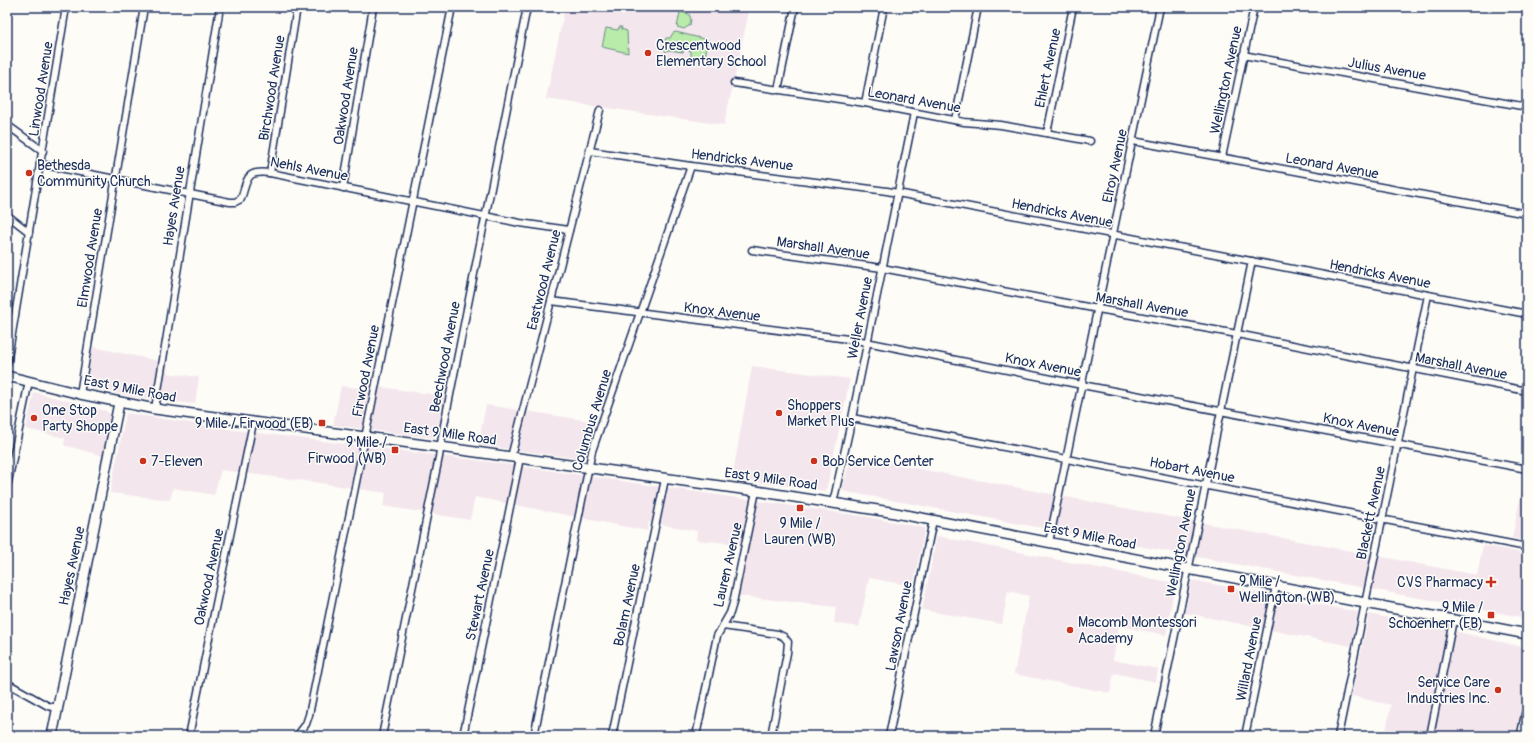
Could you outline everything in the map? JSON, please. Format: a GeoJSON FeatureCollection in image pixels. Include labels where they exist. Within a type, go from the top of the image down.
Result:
{"type":"FeatureCollection","features":[{"type":"Feature","properties":{"kind":"main road","name":"East 9 Mile Road"},"geometry":{"type":"LineString","coordinates":[[7,376],[119,403],[154,409],[440,447],[833,503],[933,520],[1527,634]]}},
{"type":"Feature","properties":{"kind":"main road","name":"Hayes Avenue"},"geometry":{"type":"LineString","coordinates":[[52,736],[119,403]]}},
{"type":"Feature","properties":{"kind":"main road"},"geometry":{"type":"LineString","coordinates":[[1522,736],[1527,712]]}},
{"type":"Feature","properties":{"kind":"street","name":"Linwood Avenue"},"geometry":{"type":"LineString","coordinates":[[7,364],[66,7]]}},
{"type":"Feature","properties":{"kind":"street","name":"Elmwood Avenue"},"geometry":{"type":"LineString","coordinates":[[80,394],[144,7]]}},
{"type":"Feature","properties":{"kind":"street","name":"Hayes Avenue"},"geometry":{"type":"LineString","coordinates":[[154,409],[220,7]]}},
{"type":"Feature","properties":{"kind":"street","name":"Birchwood Avenue"},"geometry":{"type":"LineString","coordinates":[[270,173],[297,7]]}},
{"type":"Feature","properties":{"kind":"street","name":"Oakwood Avenue"},"geometry":{"type":"LineString","coordinates":[[343,188],[373,7]]}},
{"type":"Feature","properties":{"kind":"street","name":"Firwood Avenue"},"geometry":{"type":"LineString","coordinates":[[298,736],[306,724],[309,715],[452,7]]}},
{"type":"Feature","properties":{"kind":"street","name":"Beechwood Avenue"},"geometry":{"type":"LineString","coordinates":[[382,736],[439,457],[527,7]]}},
{"type":"Feature","properties":{"kind":"street"},"geometry":{"type":"LineString","coordinates":[[778,90],[795,7]]}},
{"type":"Feature","properties":{"kind":"street"},"geometry":{"type":"LineString","coordinates":[[865,103],[884,7]]}},
{"type":"Feature","properties":{"kind":"street"},"geometry":{"type":"LineString","coordinates":[[955,120],[978,7]]}},
{"type":"Feature","properties":{"kind":"street","name":"Ehlert Avenue"},"geometry":{"type":"LineString","coordinates":[[1047,133],[1073,7]]}},
{"type":"Feature","properties":{"kind":"street","name":"Elroy Avenue"},"geometry":{"type":"LineString","coordinates":[[1049,542],[1160,7]]}},
{"type":"Feature","properties":{"kind":"street","name":"Wellington Avenue"},"geometry":{"type":"LineString","coordinates":[[1222,157],[1254,7]]}},
{"type":"Feature","properties":{"kind":"street","name":"Julius Avenue"},"geometry":{"type":"LineString","coordinates":[[1243,55],[1527,107]]}},
{"type":"Feature","properties":{"kind":"street","name":"Leonard Avenue"},"geometry":{"type":"LineString","coordinates":[[734,83],[865,103],[955,120],[1001,125],[1090,141]]}},
{"type":"Feature","properties":{"kind":"street","name":"Eastwood Avenue"},"geometry":{"type":"LineString","coordinates":[[516,458],[551,301],[600,110]]}},
{"type":"Feature","properties":{"kind":"street","name":"Weller Avenue"},"geometry":{"type":"LineString","coordinates":[[833,503],[852,418],[914,113]]}},
{"type":"Feature","properties":{"kind":"street"},"geometry":{"type":"LineString","coordinates":[[7,125],[42,151]]}},
{"type":"Feature","properties":{"kind":"street","name":"Leonard Avenue"},"geometry":{"type":"LineString","coordinates":[[1133,141],[1527,214]]}},
{"type":"Feature","properties":{"kind":"street","name":"Hendricks Avenue"},"geometry":{"type":"LineString","coordinates":[[590,151],[690,166],[887,191],[1527,314]]}},
{"type":"Feature","properties":{"kind":"street","name":"Nehls Avenue"},"geometry":{"type":"LineString","coordinates":[[40,164],[235,202],[241,199],[246,179],[250,175],[259,172],[270,173],[520,223],[569,230]]}},
{"type":"Feature","properties":{"kind":"street","name":"Columbus Avenue"},"geometry":{"type":"LineString","coordinates":[[534,736],[592,451],[690,166]]}},
{"type":"Feature","properties":{"kind":"street"},"geometry":{"type":"LineString","coordinates":[[7,215],[29,232]]}},
{"type":"Feature","properties":{"kind":"street","name":"Marshall Avenue"},"geometry":{"type":"LineString","coordinates":[[752,250],[882,268],[1237,334],[1527,391]]}},
{"type":"Feature","properties":{"kind":"street","name":"Wellington Avenue"},"geometry":{"type":"LineString","coordinates":[[1154,736],[1252,261]]}},
{"type":"Feature","properties":{"kind":"street","name":"Blackett Avenue"},"geometry":{"type":"LineString","coordinates":[[1338,736],[1428,295]]}},
{"type":"Feature","properties":{"kind":"street","name":"Knox Avenue"},"geometry":{"type":"LineString","coordinates":[[551,301],[867,343],[1527,469]]}},
{"type":"Feature","properties":{"kind":"street"},"geometry":{"type":"LineString","coordinates":[[7,486],[29,381]]}},
{"type":"Feature","properties":{"kind":"street","name":"Hobart Avenue"},"geometry":{"type":"LineString","coordinates":[[852,418],[1527,547]]}},
{"type":"Feature","properties":{"kind":"street","name":"Oakwood Avenue"},"geometry":{"type":"LineString","coordinates":[[189,736],[252,423]]}},
{"type":"Feature","properties":{"kind":"street","name":"Stewart Avenue"},"geometry":{"type":"LineString","coordinates":[[463,736],[516,458]]}},
{"type":"Feature","properties":{"kind":"street","name":"Bolam Avenue"},"geometry":{"type":"LineString","coordinates":[[612,736],[665,479]]}},
{"type":"Feature","properties":{"kind":"street","name":"Lauren Avenue"},"geometry":{"type":"LineString","coordinates":[[696,736],[717,636],[730,613],[733,603],[756,491]]}},
{"type":"Feature","properties":{"kind":"street","name":"Lawson Avenue"},"geometry":{"type":"LineString","coordinates":[[889,736],[933,520]]}},
{"type":"Feature","properties":{"kind":"street","name":"Willard Avenue"},"geometry":{"type":"LineString","coordinates":[[1245,736],[1276,586]]}},
{"type":"Feature","properties":{"kind":"street"},"geometry":{"type":"LineString","coordinates":[[1430,736],[1453,620]]}},
{"type":"Feature","properties":{"kind":"street"},"geometry":{"type":"LineString","coordinates":[[723,626],[778,634],[784,637],[788,642],[788,653],[771,736]]}},
{"type":"Feature","properties":{"kind":"street"},"geometry":{"type":"LineString","coordinates":[[7,683],[48,706],[57,708]]}},
{"type":"Feature","properties":{"kind":"shaded area","name":"Crescentwood Elementary School"},"geometry":{"type":"Polygon","coordinates":[[[565,7],[750,7],[724,125],[546,99],[565,7]]]}},
{"type":"Feature","properties":{"kind":"shaded area"},"geometry":{"type":"Polygon","coordinates":[[[93,347],[168,363],[167,373],[199,377],[195,404],[140,398],[96,389],[87,383],[93,347]]]}},
{"type":"Feature","properties":{"kind":"shaded area"},"geometry":{"type":"Polygon","coordinates":[[[752,366],[850,379],[826,491],[732,479],[752,366]]]}},
{"type":"Feature","properties":{"kind":"shaded area"},"geometry":{"type":"Polygon","coordinates":[[[341,386],[368,389],[380,387],[445,396],[437,432],[434,438],[333,425],[341,386]]]}},
{"type":"Feature","properties":{"kind":"shaded area"},"geometry":{"type":"Polygon","coordinates":[[[34,392],[106,411],[111,415],[103,456],[64,445],[65,438],[26,429],[34,392]]]}},
{"type":"Feature","properties":{"kind":"shaded area"},"geometry":{"type":"Polygon","coordinates":[[[486,405],[597,422],[583,459],[478,445],[486,405]]]}},
{"type":"Feature","properties":{"kind":"shaded area"},"geometry":{"type":"Polygon","coordinates":[[[126,413],[228,429],[498,463],[868,517],[925,528],[913,586],[869,578],[859,627],[834,623],[836,607],[739,596],[749,545],[696,540],[697,531],[649,522],[647,531],[475,497],[470,520],[383,506],[386,493],[221,470],[214,495],[173,488],[170,500],[110,493],[126,413]]]}},
{"type":"Feature","properties":{"kind":"shaded area"},"geometry":{"type":"Polygon","coordinates":[[[851,456],[1477,575],[1483,545],[1527,554],[1527,618],[842,491],[851,456]]]}},
{"type":"Feature","properties":{"kind":"shaded area"},"geometry":{"type":"Polygon","coordinates":[[[1527,465],[1527,541],[1512,538],[1527,465]]]}},
{"type":"Feature","properties":{"kind":"shaded area","name":"Macomb Montessori Academy"},"geometry":{"type":"Polygon","coordinates":[[[937,536],[1175,583],[1166,635],[1119,626],[1113,660],[1158,669],[1156,682],[1114,673],[1110,693],[1014,674],[1029,596],[1008,591],[1002,624],[922,610],[937,536]]]}},
{"type":"Feature","properties":{"kind":"shaded area"},"geometry":{"type":"Polygon","coordinates":[[[1192,580],[1358,612],[1351,646],[1185,613],[1192,580]]]}},
{"type":"Feature","properties":{"kind":"shaded area"},"geometry":{"type":"Polygon","coordinates":[[[1369,614],[1454,631],[1527,648],[1527,736],[1385,736],[1391,705],[1352,696],[1369,614]]]}},
{"type":"Feature","properties":{"kind":"green space"},"geometry":{"type":"Polygon","coordinates":[[[680,12],[689,14],[691,19],[690,25],[684,29],[677,27],[680,12]]]}},
{"type":"Feature","properties":{"kind":"green space"},"geometry":{"type":"Polygon","coordinates":[[[619,27],[622,27],[621,29],[627,31],[628,53],[602,47],[606,28],[618,30],[619,27]]]}},
{"type":"Feature","properties":{"kind":"green space"},"geometry":{"type":"Polygon","coordinates":[[[676,32],[708,40],[705,58],[691,58],[691,51],[684,49],[683,52],[668,50],[666,52],[663,46],[666,38],[670,38],[673,33],[676,32]]]}},
{"type":"Feature","properties":{"kind":"place","name":"Crescentwood Elementary School"},"geometry":{"type":"Point","coordinates":[648,53]}},
{"type":"Feature","properties":{"kind":"place","name":"Bethesda Community Church"},"geometry":{"type":"Point","coordinates":[29,173]}},
{"type":"Feature","properties":{"kind":"place","name":"Shoppers Market Plus"},"geometry":{"type":"Point","coordinates":[779,413]}},
{"type":"Feature","properties":{"kind":"place","name":"One Stop Party Shoppe"},"geometry":{"type":"Point","coordinates":[34,418]}},
{"type":"Feature","properties":{"kind":"place","name":"9 Mile / Firwood (EB)"},"geometry":{"type":"Point","coordinates":[322,423]}},
{"type":"Feature","properties":{"kind":"place","name":"9 Mile / Firwood (WB)"},"geometry":{"type":"Point","coordinates":[395,450]}},
{"type":"Feature","properties":{"kind":"place","name":"7-Eleven"},"geometry":{"type":"Point","coordinates":[143,461]}},
{"type":"Feature","properties":{"kind":"place","name":"Bob Service Center"},"geometry":{"type":"Point","coordinates":[814,461]}},
{"type":"Feature","properties":{"kind":"place","name":"9 Mile / Lauren (WB)"},"geometry":{"type":"Point","coordinates":[800,508]}},
{"type":"Feature","properties":{"kind":"place","name":"CVS Pharmacy"},"geometry":{"type":"Point","coordinates":[1491,582]}},
{"type":"Feature","properties":{"kind":"place","name":"9 Mile / Wellington (WB)"},"geometry":{"type":"Point","coordinates":[1231,589]}},
{"type":"Feature","properties":{"kind":"place","name":"9 Mile / Schoenherr (EB)"},"geometry":{"type":"Point","coordinates":[1491,615]}},
{"type":"Feature","properties":{"kind":"place","name":"Macomb Montessori Academy"},"geometry":{"type":"Point","coordinates":[1070,630]}},
{"type":"Feature","properties":{"kind":"place","name":"Service Care Industries Inc."},"geometry":{"type":"Point","coordinates":[1498,690]}}]}
